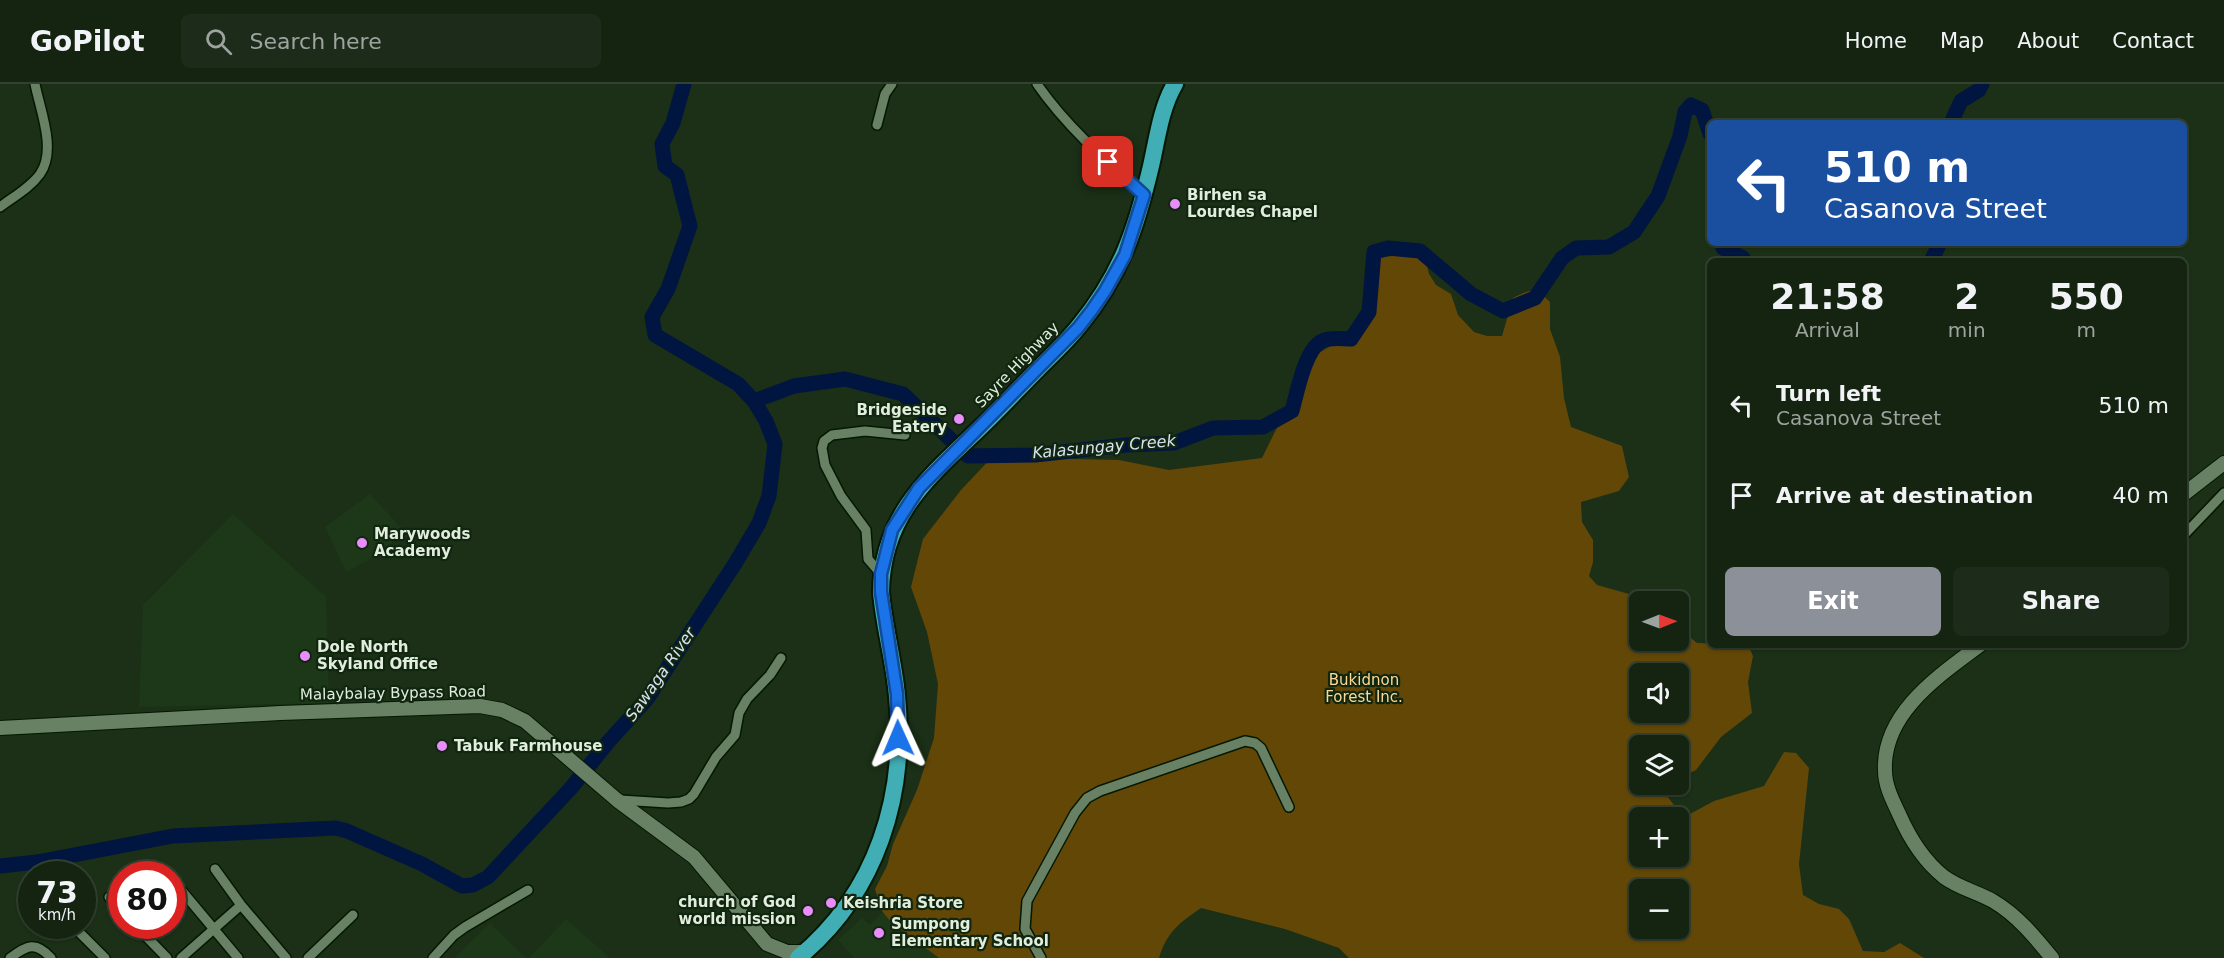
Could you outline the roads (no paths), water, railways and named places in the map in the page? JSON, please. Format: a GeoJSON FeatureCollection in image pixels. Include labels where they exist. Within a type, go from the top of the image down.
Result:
{"type":"FeatureCollection","features":[{"type":"Feature","properties":{"kind":"highway","name":"Sayre Highway"},"geometry":{"type":"LineString","coordinates":[[802,955],[832,925],[861,885],[885,828],[893,799],[897,777],[899,717],[882,609],[881,574],[892,530],[919,488],[945,459],[981,427],[1078,328],[1105,291],[1125,255],[1144,195],[1166,108],[1175,84]]}},
{"type":"Feature","properties":{"kind":"main road"},"geometry":{"type":"LineString","coordinates":[[2187,492],[2224,463]]}},
{"type":"Feature","properties":{"kind":"main road"},"geometry":{"type":"LineString","coordinates":[[1976,648],[1923,691],[1896,724],[1888,742],[1885,771],[1887,782],[1904,825],[1932,866],[1954,883],[2004,908],[2029,931],[2052,958]]}},
{"type":"Feature","properties":{"kind":"main road","name":"Malaybalay Bypass Road"},"geometry":{"type":"LineString","coordinates":[[0,728],[280,712],[492,707],[511,713],[532,726],[613,796],[693,857],[767,944],[770,958]]}},
{"type":"Feature","properties":{"kind":"main road"},"geometry":{"type":"LineString","coordinates":[[767,944],[802,955]]}},
{"type":"Feature","properties":{"kind":"street"},"geometry":{"type":"LineString","coordinates":[[0,207],[30,185],[40,174],[46,162],[45,135],[35,84]]}},
{"type":"Feature","properties":{"kind":"street"},"geometry":{"type":"LineString","coordinates":[[877,125],[885,94],[892,84]]}},
{"type":"Feature","properties":{"kind":"street"},"geometry":{"type":"LineString","coordinates":[[1036,84],[1080,135],[1144,195]]}},
{"type":"Feature","properties":{"kind":"street"},"geometry":{"type":"LineString","coordinates":[[881,574],[868,559],[867,530],[841,496],[825,465],[822,448],[824,441],[832,435],[866,431],[905,435]]}},
{"type":"Feature","properties":{"kind":"street"},"geometry":{"type":"LineString","coordinates":[[2187,532],[2224,493]]}},
{"type":"Feature","properties":{"kind":"street"},"geometry":{"type":"LineString","coordinates":[[613,796],[668,803],[689,799],[716,757],[735,735],[739,713],[747,699],[770,675],[781,658]]}},
{"type":"Feature","properties":{"kind":"street"},"geometry":{"type":"LineString","coordinates":[[1041,958],[1025,929],[1027,901],[1075,813],[1087,798],[1100,791],[1245,741],[1255,743],[1261,748],[1289,807]]}},
{"type":"Feature","properties":{"kind":"street"},"geometry":{"type":"LineString","coordinates":[[215,869],[241,905],[286,958]]}},
{"type":"Feature","properties":{"kind":"street"},"geometry":{"type":"LineString","coordinates":[[433,958],[454,935],[465,927],[528,890]]}},
{"type":"Feature","properties":{"kind":"street"},"geometry":{"type":"LineString","coordinates":[[186,896],[238,958]]}},
{"type":"Feature","properties":{"kind":"street"},"geometry":{"type":"LineString","coordinates":[[182,958],[241,905]]}},
{"type":"Feature","properties":{"kind":"street"},"geometry":{"type":"LineString","coordinates":[[308,958],[353,915]]}},
{"type":"Feature","properties":{"kind":"street"},"geometry":{"type":"LineString","coordinates":[[86,939],[105,958]]}},
{"type":"Feature","properties":{"kind":"street"},"geometry":{"type":"LineString","coordinates":[[149,939],[167,958]]}},
{"type":"Feature","properties":{"kind":"street"},"geometry":{"type":"LineString","coordinates":[[10,958],[32,946],[44,950],[51,958]]}},
{"type":"Feature","properties":{"kind":"waterway","name":"Sawaga River"},"geometry":{"type":"LineString","coordinates":[[0,866],[37,862],[173,836],[336,828],[422,864],[462,886],[473,885],[488,877],[571,788],[647,699],[736,562],[759,523],[769,496],[775,444],[766,421],[754,401],[738,384],[655,335],[652,317],[668,289],[690,226],[677,175],[665,166],[662,144],[673,123],[684,84]]}},
{"type":"Feature","properties":{"kind":"waterway","name":"Kalasungay Creek"},"geometry":{"type":"LineString","coordinates":[[1952,120],[1961,101],[1979,90],[1982,84]]}},
{"type":"Feature","properties":{"kind":"waterway","name":"Kalasungay Creek"},"geometry":{"type":"LineString","coordinates":[[754,401],[794,386],[845,379],[903,394],[968,456],[1035,455],[1126,445],[1174,443],[1213,428],[1263,427],[1292,411],[1302,372],[1316,346],[1329,339],[1351,339],[1369,312],[1374,252],[1388,248],[1420,251],[1471,294],[1503,311],[1535,298],[1562,258],[1576,248],[1609,247],[1634,232],[1658,196],[1680,136],[1685,112],[1691,105],[1702,110],[1707,125]]}},
{"type":"Feature","properties":{"kind":"waterway","name":"Kalasungay Creek"},"geometry":{"type":"LineString","coordinates":[[1724,246],[1723,248],[1743,258]]}},
{"type":"Feature","properties":{"kind":"waterway","name":"Kalasungay Creek"},"geometry":{"type":"LineString","coordinates":[[1932,258],[1938,246]]}},
{"type":"Feature","properties":{"kind":"place","name":"Birhen sa Lourdes Chapel"},"geometry":{"type":"Point","coordinates":[1175,204]}},
{"type":"Feature","properties":{"kind":"place","name":"Bridgeside Eatery"},"geometry":{"type":"Point","coordinates":[959,419]}},
{"type":"Feature","properties":{"kind":"place","name":"Marywoods Academy"},"geometry":{"type":"Point","coordinates":[362,543]}},
{"type":"Feature","properties":{"kind":"place","name":"Dole North Skyland Office"},"geometry":{"type":"Point","coordinates":[305,656]}},
{"type":"Feature","properties":{"kind":"place","name":"Tabuk Farmhouse"},"geometry":{"type":"Point","coordinates":[442,746]}},
{"type":"Feature","properties":{"kind":"place","name":"Keishria Store"},"geometry":{"type":"Point","coordinates":[831,903]}},
{"type":"Feature","properties":{"kind":"place","name":"church of God world mission"},"geometry":{"type":"Point","coordinates":[808,911]}},
{"type":"Feature","properties":{"kind":"place","name":"Sumpong Elementary School"},"geometry":{"type":"Point","coordinates":[879,933]}},
{"type":"Feature","properties":{"kind":"park label","name":"Bukidnon Forest Inc."},"geometry":{"type":"Point","coordinates":[1364,688]}}]}
